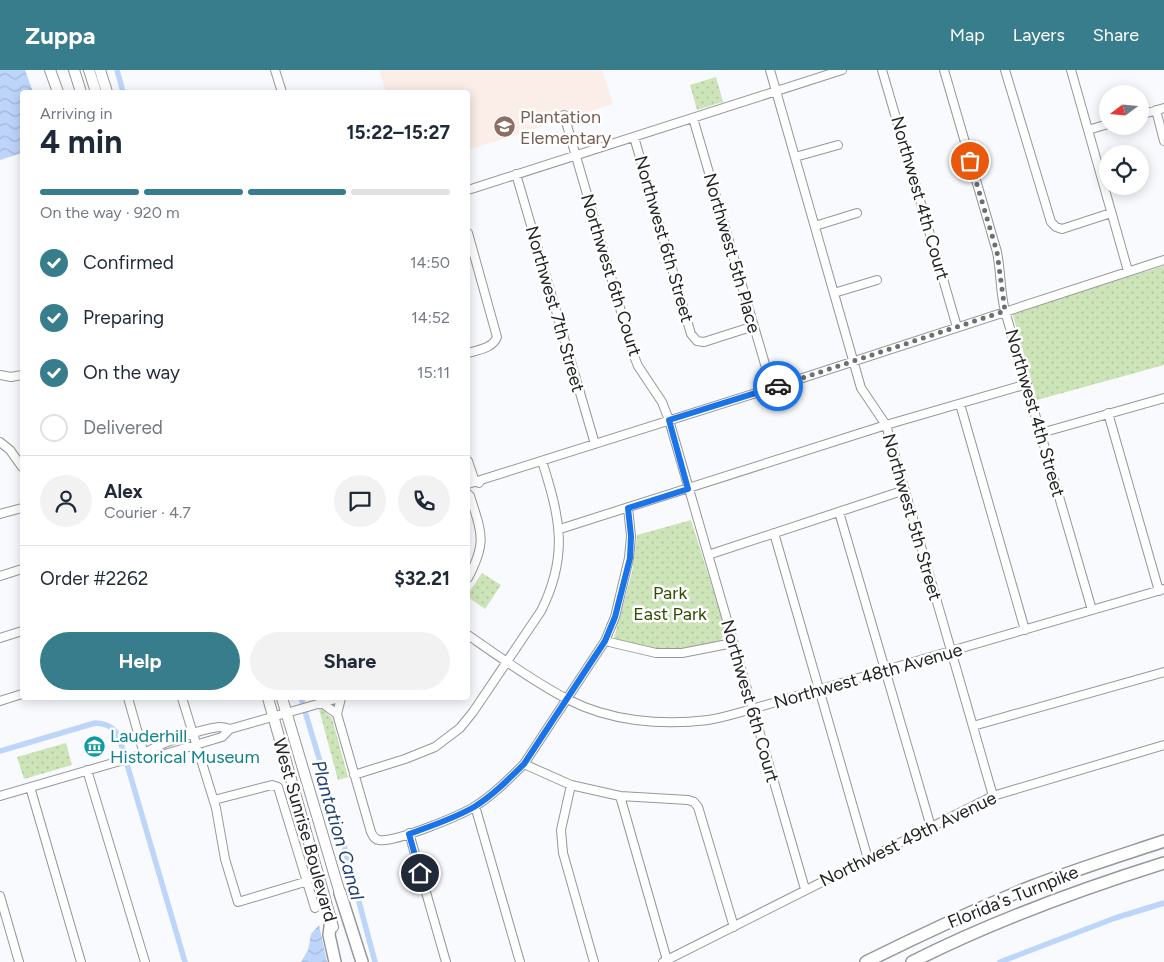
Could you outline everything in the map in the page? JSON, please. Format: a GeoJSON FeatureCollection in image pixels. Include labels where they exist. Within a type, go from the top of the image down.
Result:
{"type":"FeatureCollection","features":[{"type":"Feature","properties":{"kind":"highway","name":"Florida's Turnpike"},"geometry":{"type":"LineString","coordinates":[[866,962],[920,935],[1030,887],[1164,841]]}},
{"type":"Feature","properties":{"kind":"highway","name":"Florida's Turnpike"},"geometry":{"type":"LineString","coordinates":[[912,962],[947,944],[1033,908],[1102,882],[1164,863]]}},
{"type":"Feature","properties":{"kind":"highway"},"geometry":{"type":"LineString","coordinates":[[340,893],[362,962]]}},
{"type":"Feature","properties":{"kind":"highway"},"geometry":{"type":"LineString","coordinates":[[331,919],[329,935],[335,962]]}},
{"type":"Feature","properties":{"kind":"main road"},"geometry":{"type":"LineString","coordinates":[[50,70],[57,90]]}},
{"type":"Feature","properties":{"kind":"main road"},"geometry":{"type":"LineString","coordinates":[[74,70],[80,90]]}},
{"type":"Feature","properties":{"kind":"main road"},"geometry":{"type":"LineString","coordinates":[[89,70],[95,90]]}},
{"type":"Feature","properties":{"kind":"main road"},"geometry":{"type":"LineString","coordinates":[[100,70],[106,90]]}},
{"type":"Feature","properties":{"kind":"main road","name":"West Sunrise Boulevard"},"geometry":{"type":"LineString","coordinates":[[269,700],[331,919],[341,962]]}},
{"type":"Feature","properties":{"kind":"main road","name":"West Sunrise Boulevard"},"geometry":{"type":"LineString","coordinates":[[283,700],[340,893],[356,962]]}},
{"type":"Feature","properties":{"kind":"street"},"geometry":{"type":"LineString","coordinates":[[275,70],[281,90]]}},
{"type":"Feature","properties":{"kind":"street","name":"Northwest 5th Street"},"geometry":{"type":"LineString","coordinates":[[770,70],[862,388],[886,425],[993,796]]}},
{"type":"Feature","properties":{"kind":"street"},"geometry":{"type":"LineString","coordinates":[[470,189],[842,70]]}},
{"type":"Feature","properties":{"kind":"street","name":"Northwest 4th Court"},"geometry":{"type":"LineString","coordinates":[[882,70],[957,327]]}},
{"type":"Feature","properties":{"kind":"street","name":"Northwest 4th Street"},"geometry":{"type":"LineString","coordinates":[[944,70],[997,252],[1005,311],[1092,610]]}},
{"type":"Feature","properties":{"kind":"street"},"geometry":{"type":"LineString","coordinates":[[1005,70],[1051,222],[1056,227],[1062,228],[1112,213]]}},
{"type":"Feature","properties":{"kind":"street"},"geometry":{"type":"LineString","coordinates":[[1071,70],[1128,271]]}},
{"type":"Feature","properties":{"kind":"street"},"geometry":{"type":"LineString","coordinates":[[1149,112],[1164,108]]}},
{"type":"Feature","properties":{"kind":"street"},"geometry":{"type":"LineString","coordinates":[[1156,110],[1164,141]]}},
{"type":"Feature","properties":{"kind":"street","name":"Northwest 6th Court"},"geometry":{"type":"LineString","coordinates":[[564,115],[634,356],[638,366],[662,402],[669,420],[805,889]]}},
{"type":"Feature","properties":{"kind":"street","name":"Northwest 5th Place"},"geometry":{"type":"LineString","coordinates":[[693,118],[772,388]]}},
{"type":"Feature","properties":{"kind":"street"},"geometry":{"type":"LineString","coordinates":[[1088,130],[1099,127]]}},
{"type":"Feature","properties":{"kind":"street","name":"Northwest 6th Street"},"geometry":{"type":"LineString","coordinates":[[634,137],[691,334],[697,341],[704,342],[754,326]]}},
{"type":"Feature","properties":{"kind":"street"},"geometry":{"type":"LineString","coordinates":[[795,157],[838,145]]}},
{"type":"Feature","properties":{"kind":"street","name":"Northwest 7th Street"},"geometry":{"type":"LineString","coordinates":[[516,174],[595,444]]}},
{"type":"Feature","properties":{"kind":"street"},"geometry":{"type":"LineString","coordinates":[[815,226],[857,213]]}},
{"type":"Feature","properties":{"kind":"street"},"geometry":{"type":"LineString","coordinates":[[470,240],[496,332],[496,340],[489,346],[470,352]]}},
{"type":"Feature","properties":{"kind":"street"},"geometry":{"type":"LineString","coordinates":[[470,483],[488,479],[772,388],[1164,260]]}},
{"type":"Feature","properties":{"kind":"street"},"geometry":{"type":"LineString","coordinates":[[834,293],[877,280]]}},
{"type":"Feature","properties":{"kind":"street"},"geometry":{"type":"LineString","coordinates":[[0,375],[11,377],[20,375]]}},
{"type":"Feature","properties":{"kind":"street"},"geometry":{"type":"LineString","coordinates":[[560,529],[886,425],[1027,384]]}},
{"type":"Feature","properties":{"kind":"street"},"geometry":{"type":"LineString","coordinates":[[1041,433],[1164,398]]}},
{"type":"Feature","properties":{"kind":"street"},"geometry":{"type":"LineString","coordinates":[[960,404],[1025,630]]}},
{"type":"Feature","properties":{"kind":"street"},"geometry":{"type":"LineString","coordinates":[[1108,413],[1161,590]]}},
{"type":"Feature","properties":{"kind":"street"},"geometry":{"type":"LineString","coordinates":[[0,442],[10,450],[20,464]]}},
{"type":"Feature","properties":{"kind":"street"},"geometry":{"type":"LineString","coordinates":[[354,775],[405,759],[435,747],[460,728],[473,712],[541,610],[550,594],[556,572],[560,529],[555,501],[542,461]]}},
{"type":"Feature","properties":{"kind":"street"},"geometry":{"type":"LineString","coordinates":[[470,468],[478,482]]}},
{"type":"Feature","properties":{"kind":"street"},"geometry":{"type":"LineString","coordinates":[[470,479],[471,471]]}},
{"type":"Feature","properties":{"kind":"street"},"geometry":{"type":"LineString","coordinates":[[470,493],[478,482]]}},
{"type":"Feature","properties":{"kind":"street"},"geometry":{"type":"LineString","coordinates":[[708,555],[904,490]]}},
{"type":"Feature","properties":{"kind":"street"},"geometry":{"type":"LineString","coordinates":[[470,498],[480,526],[481,540],[478,557],[470,574]]}},
{"type":"Feature","properties":{"kind":"street"},"geometry":{"type":"LineString","coordinates":[[340,700],[337,714],[370,832],[374,838],[380,840],[409,834],[454,817],[475,806],[524,764],[605,641],[615,617],[630,558],[631,536],[628,508]]}},
{"type":"Feature","properties":{"kind":"street"},"geometry":{"type":"LineString","coordinates":[[0,514],[20,509]]}},
{"type":"Feature","properties":{"kind":"street"},"geometry":{"type":"LineString","coordinates":[[839,512],[931,827]]}},
{"type":"Feature","properties":{"kind":"street"},"geometry":{"type":"LineString","coordinates":[[774,533],[868,859]]}},
{"type":"Feature","properties":{"kind":"street"},"geometry":{"type":"LineString","coordinates":[[0,576],[20,570]]}},
{"type":"Feature","properties":{"kind":"street","name":"Northwest 48th Avenue"},"geometry":{"type":"LineString","coordinates":[[470,636],[567,699],[622,718],[685,722],[709,720],[752,709],[1161,590]]}},
{"type":"Feature","properties":{"kind":"street"},"geometry":{"type":"LineString","coordinates":[[0,638],[20,632]]}},
{"type":"Feature","properties":{"kind":"street"},"geometry":{"type":"LineString","coordinates":[[605,641],[656,653],[682,653],[733,643]]}},
{"type":"Feature","properties":{"kind":"street"},"geometry":{"type":"LineString","coordinates":[[973,726],[1164,672]]}},
{"type":"Feature","properties":{"kind":"street"},"geometry":{"type":"LineString","coordinates":[[0,701],[20,695]]}},
{"type":"Feature","properties":{"kind":"street"},"geometry":{"type":"LineString","coordinates":[[129,700],[144,754]]}},
{"type":"Feature","properties":{"kind":"street"},"geometry":{"type":"LineString","coordinates":[[183,700],[214,800],[225,859],[238,902],[308,881]]}},
{"type":"Feature","properties":{"kind":"street"},"geometry":{"type":"LineString","coordinates":[[0,796],[144,754],[150,749],[193,734],[220,727],[230,728],[301,709],[322,701],[337,714]]}},
{"type":"Feature","properties":{"kind":"street"},"geometry":{"type":"LineString","coordinates":[[144,754],[151,756],[165,754],[222,737],[230,728]]}},
{"type":"Feature","properties":{"kind":"street","name":"Northwest 49th Avenue"},"geometry":{"type":"LineString","coordinates":[[665,961],[993,796],[1164,745]]}},
{"type":"Feature","properties":{"kind":"street"},"geometry":{"type":"LineString","coordinates":[[524,764],[572,785],[620,796],[688,800],[694,802],[698,807],[734,927]]}},
{"type":"Feature","properties":{"kind":"street"},"geometry":{"type":"LineString","coordinates":[[87,770],[145,962]]}},
{"type":"Feature","properties":{"kind":"street"},"geometry":{"type":"LineString","coordinates":[[214,800],[272,784],[278,787],[315,908]]}},
{"type":"Feature","properties":{"kind":"street"},"geometry":{"type":"LineString","coordinates":[[572,785],[561,830],[563,853],[594,962]]}},
{"type":"Feature","properties":{"kind":"street"},"geometry":{"type":"LineString","coordinates":[[30,788],[81,962]]}},
{"type":"Feature","properties":{"kind":"street"},"geometry":{"type":"LineString","coordinates":[[620,796],[665,961]]}},
{"type":"Feature","properties":{"kind":"street"},"geometry":{"type":"LineString","coordinates":[[475,806],[520,962]]}},
{"type":"Feature","properties":{"kind":"street"},"geometry":{"type":"LineString","coordinates":[[409,834],[446,962]]}},
{"type":"Feature","properties":{"kind":"street"},"geometry":{"type":"LineString","coordinates":[[0,896],[19,962]]}},
{"type":"Feature","properties":{"kind":"shaded area","name":"Plantation Elementary"},"geometry":{"type":"Polygon","coordinates":[[[379,70],[602,70],[613,104],[470,149],[470,90],[385,90],[379,70]]]}},
{"type":"Feature","properties":{"kind":"green space"},"geometry":{"type":"Polygon","coordinates":[[[716,77],[723,102],[697,110],[690,85],[716,77]]]}},
{"type":"Feature","properties":{"kind":"green space"},"geometry":{"type":"Polygon","coordinates":[[[1164,266],[1164,365],[1037,400],[1012,312],[1164,266]]]}},
{"type":"Feature","properties":{"kind":"green space","name":"Park East Park"},"geometry":{"type":"Polygon","coordinates":[[[691,520],[726,631],[720,642],[678,650],[650,648],[614,638],[632,572],[637,535],[691,520]]]}},
{"type":"Feature","properties":{"kind":"green space"},"geometry":{"type":"Polygon","coordinates":[[[482,573],[501,585],[485,609],[470,598],[470,591],[482,573]]]}},
{"type":"Feature","properties":{"kind":"green space"},"geometry":{"type":"Polygon","coordinates":[[[317,700],[323,700],[326,713],[332,718],[348,777],[338,780],[317,700]]]}},
{"type":"Feature","properties":{"kind":"green space"},"geometry":{"type":"Polygon","coordinates":[[[66,743],[72,765],[24,779],[17,757],[66,743]]]}},
{"type":"Feature","properties":{"kind":"water"},"geometry":{"type":"Polygon","coordinates":[[[0,70],[25,70],[32,90],[20,90],[20,154],[0,160],[0,70]]]}},
{"type":"Feature","properties":{"kind":"water"},"geometry":{"type":"Polygon","coordinates":[[[319,925],[327,962],[301,962],[308,950],[311,934],[319,925]]]}},
{"type":"Feature","properties":{"kind":"waterway","name":"Plantation Canal"},"geometry":{"type":"LineString","coordinates":[[117,70],[122,90]]}},
{"type":"Feature","properties":{"kind":"waterway","name":"Plantation Canal"},"geometry":{"type":"LineString","coordinates":[[302,700],[334,808],[375,962]]}},
{"type":"Feature","properties":{"kind":"waterway"},"geometry":{"type":"LineString","coordinates":[[0,751],[95,723],[108,726],[116,732],[185,962]]}},
{"type":"Feature","properties":{"kind":"waterway"},"geometry":{"type":"LineString","coordinates":[[1000,962],[1115,918],[1164,903]]}},
{"type":"Feature","properties":{"kind":"way so far"},"geometry":{"type":"LineString","coordinates":[[778,386],[1005,311],[997,252],[970,161]]}},
{"type":"Feature","properties":{"kind":"place","name":"Plantation Elementary"},"geometry":{"type":"Point","coordinates":[504,127]}},
{"type":"Feature","properties":{"kind":"place","name":"Lauderhill Historical Museum"},"geometry":{"type":"Point","coordinates":[94,746]}},
{"type":"Feature","properties":{"kind":"route"},"geometry":{"type":"LineString","coordinates":[[420,873],[409,834],[454,817],[475,806],[512,776],[524,764],[605,641],[615,617],[630,558],[631,536],[628,508],[688,489],[669,420],[778,386]]}}]}
